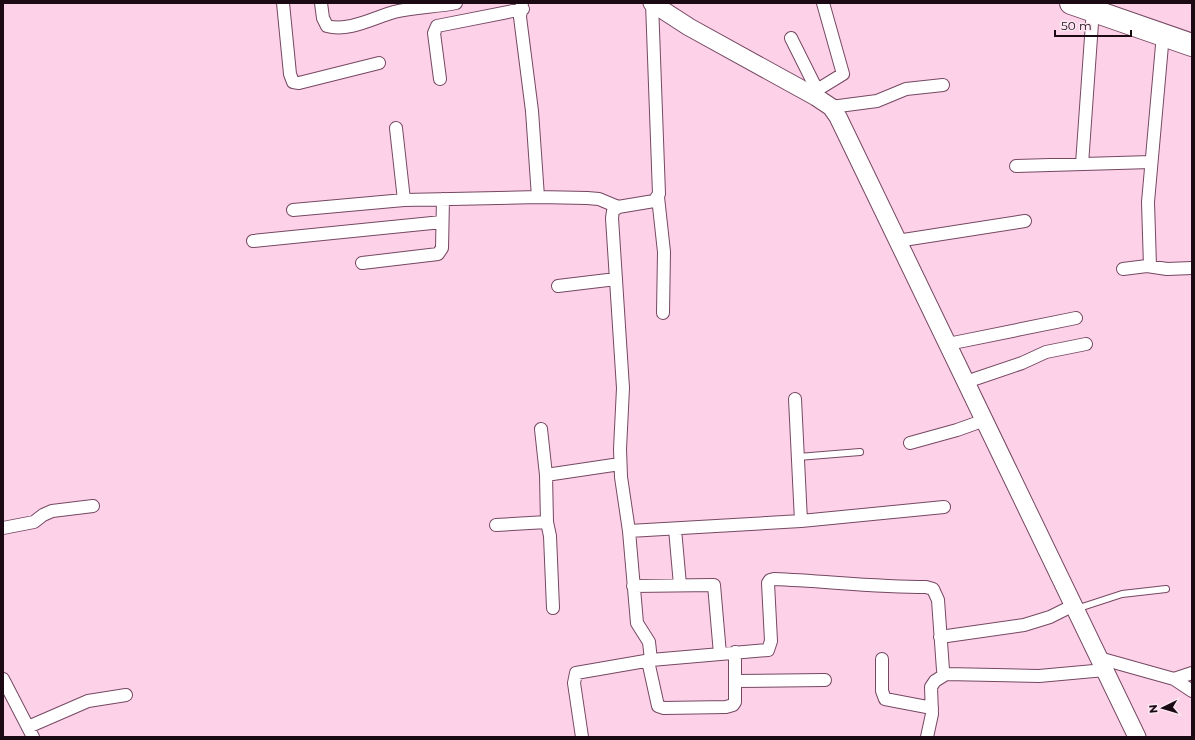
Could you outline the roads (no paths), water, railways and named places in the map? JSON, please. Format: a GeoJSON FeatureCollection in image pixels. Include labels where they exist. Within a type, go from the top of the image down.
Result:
{"type":"FeatureCollection","features":[{"type":"Feature","properties":{"kind":"highway"},"geometry":{"type":"LineString","coordinates":[[1071,3],[1093,9],[1192,45]]}},
{"type":"Feature","properties":{"kind":"street"},"geometry":{"type":"LineString","coordinates":[[283,3],[290,74],[293,82],[299,83],[379,63]]}},
{"type":"Feature","properties":{"kind":"street"},"geometry":{"type":"LineString","coordinates":[[322,3],[324,22],[327,26],[334,27],[366,22],[394,12],[456,3]]}},
{"type":"Feature","properties":{"kind":"street"},"geometry":{"type":"LineString","coordinates":[[652,3],[689,27],[823,99],[876,101],[906,89],[943,85]]}},
{"type":"Feature","properties":{"kind":"street"},"geometry":{"type":"LineString","coordinates":[[652,3],[658,197],[664,252],[663,313]]}},
{"type":"Feature","properties":{"kind":"street"},"geometry":{"type":"LineString","coordinates":[[823,3],[843,74],[823,99]]}},
{"type":"Feature","properties":{"kind":"street"},"geometry":{"type":"LineString","coordinates":[[440,79],[434,33],[437,26],[522,6],[520,17],[532,111],[538,197]]}},
{"type":"Feature","properties":{"kind":"street"},"geometry":{"type":"LineString","coordinates":[[1082,164],[1093,9]]}},
{"type":"Feature","properties":{"kind":"street"},"geometry":{"type":"LineString","coordinates":[[1150,266],[1148,221],[1151,162],[1163,34]]}},
{"type":"Feature","properties":{"kind":"street"},"geometry":{"type":"LineString","coordinates":[[790,38],[823,99],[838,116],[1137,737]]}},
{"type":"Feature","properties":{"kind":"street"},"geometry":{"type":"LineString","coordinates":[[396,128],[404,200]]}},
{"type":"Feature","properties":{"kind":"street"},"geometry":{"type":"LineString","coordinates":[[1016,166],[1151,162]]}},
{"type":"Feature","properties":{"kind":"street"},"geometry":{"type":"LineString","coordinates":[[293,210],[404,200],[538,197],[599,199],[618,207],[650,202],[658,197]]}},
{"type":"Feature","properties":{"kind":"street"},"geometry":{"type":"LineString","coordinates":[[362,263],[438,254],[442,248],[443,199]]}},
{"type":"Feature","properties":{"kind":"street"},"geometry":{"type":"LineString","coordinates":[[618,207],[614,211],[612,218],[623,388],[620,464],[629,531],[637,623],[650,642],[650,661],[657,704],[664,708],[730,706],[735,702],[735,652]]}},
{"type":"Feature","properties":{"kind":"street"},"geometry":{"type":"LineString","coordinates":[[897,241],[1025,221]]}},
{"type":"Feature","properties":{"kind":"street"},"geometry":{"type":"LineString","coordinates":[[253,241],[442,222]]}},
{"type":"Feature","properties":{"kind":"street"},"geometry":{"type":"LineString","coordinates":[[1123,269],[1150,266],[1167,269],[1192,268]]}},
{"type":"Feature","properties":{"kind":"street"},"geometry":{"type":"LineString","coordinates":[[558,286],[616,279]]}},
{"type":"Feature","properties":{"kind":"street"},"geometry":{"type":"LineString","coordinates":[[948,344],[1076,318]]}},
{"type":"Feature","properties":{"kind":"street"},"geometry":{"type":"LineString","coordinates":[[966,382],[1022,363],[1046,352],[1086,344]]}},
{"type":"Feature","properties":{"kind":"street"},"geometry":{"type":"LineString","coordinates":[[795,399],[801,521]]}},
{"type":"Feature","properties":{"kind":"street"},"geometry":{"type":"LineString","coordinates":[[910,443],[957,430],[985,420]]}},
{"type":"Feature","properties":{"kind":"street"},"geometry":{"type":"LineString","coordinates":[[541,429],[546,475],[547,522],[550,536],[553,608]]}},
{"type":"Feature","properties":{"kind":"street"},"geometry":{"type":"LineString","coordinates":[[546,475],[620,464]]}},
{"type":"Feature","properties":{"kind":"street"},"geometry":{"type":"LineString","coordinates":[[3,528],[30,524],[52,511],[93,506]]}},
{"type":"Feature","properties":{"kind":"street"},"geometry":{"type":"LineString","coordinates":[[629,531],[801,521],[944,507]]}},
{"type":"Feature","properties":{"kind":"street"},"geometry":{"type":"LineString","coordinates":[[496,525],[547,522]]}},
{"type":"Feature","properties":{"kind":"street"},"geometry":{"type":"LineString","coordinates":[[675,529],[680,585]]}},
{"type":"Feature","properties":{"kind":"street"},"geometry":{"type":"LineString","coordinates":[[582,737],[574,683],[576,672],[650,661],[766,650],[770,647],[768,583],[770,580],[774,579],[828,581],[872,586],[930,588],[937,595],[943,670],[946,674]]}},
{"type":"Feature","properties":{"kind":"street"},"geometry":{"type":"LineString","coordinates":[[633,586],[715,586],[720,654]]}},
{"type":"Feature","properties":{"kind":"street"},"geometry":{"type":"LineString","coordinates":[[940,637],[1024,625],[1075,607]]}},
{"type":"Feature","properties":{"kind":"street"},"geometry":{"type":"LineString","coordinates":[[882,659],[883,695],[885,699],[932,708]]}},
{"type":"Feature","properties":{"kind":"street"},"geometry":{"type":"LineString","coordinates":[[927,737],[932,708],[931,687],[935,681],[946,674],[1039,676],[1102,664],[1174,679],[1192,691]]}},
{"type":"Feature","properties":{"kind":"street"},"geometry":{"type":"LineString","coordinates":[[1174,679],[1192,673]]}},
{"type":"Feature","properties":{"kind":"street"},"geometry":{"type":"LineString","coordinates":[[3,678],[30,732],[55,717],[88,701],[126,694]]}},
{"type":"Feature","properties":{"kind":"street"},"geometry":{"type":"LineString","coordinates":[[735,681],[825,680]]}},
{"type":"Feature","properties":{"kind":"lane"},"geometry":{"type":"LineString","coordinates":[[798,457],[860,452]]}},
{"type":"Feature","properties":{"kind":"lane"},"geometry":{"type":"LineString","coordinates":[[1075,607],[1122,594],[1166,589]]}}]}
